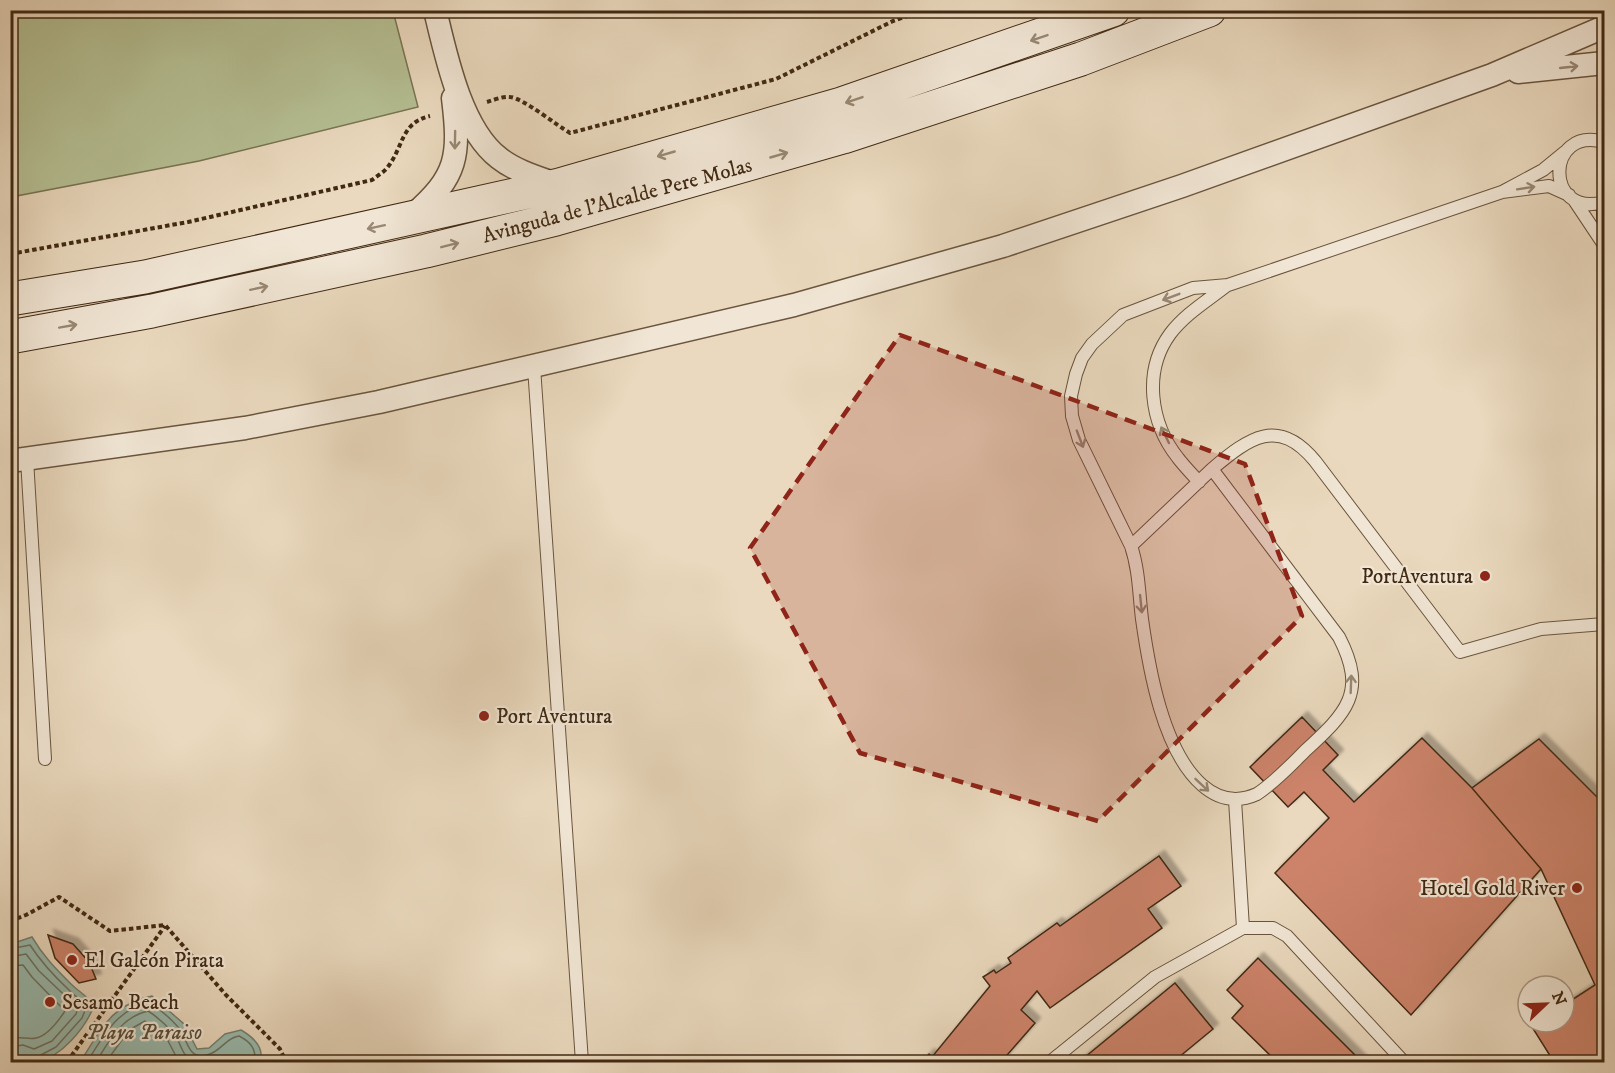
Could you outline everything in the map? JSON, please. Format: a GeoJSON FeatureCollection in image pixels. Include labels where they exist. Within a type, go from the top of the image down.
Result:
{"type":"FeatureCollection","features":[{"type":"Feature","properties":{"kind":"street"},"geometry":{"type":"LineString","coordinates":[[435,10],[448,61],[467,115],[479,138],[501,160],[558,185]]}},
{"type":"Feature","properties":{"kind":"street","name":"Avinguda de l'Alcalde Pere Molas"},"geometry":{"type":"LineString","coordinates":[[10,299],[146,278],[558,185],[841,104],[1113,10]]}},
{"type":"Feature","properties":{"kind":"street","name":"Avinguda de l'Alcalde Pere Molas"},"geometry":{"type":"LineString","coordinates":[[10,337],[152,311],[426,251],[556,219],[843,137],[1081,59],[1209,10]]}},
{"type":"Feature","properties":{"kind":"street"},"geometry":{"type":"LineString","coordinates":[[19,460],[245,428],[379,402],[794,305],[1003,246],[1182,186],[1492,75],[1605,27]]}},
{"type":"Feature","properties":{"kind":"street"},"geometry":{"type":"LineString","coordinates":[[407,220],[434,197],[450,173],[457,143],[448,61]]}},
{"type":"Feature","properties":{"kind":"street"},"geometry":{"type":"LineString","coordinates":[[1492,75],[1605,63]]}},
{"type":"Feature","properties":{"kind":"lane"},"geometry":{"type":"LineString","coordinates":[[1212,469],[1339,637],[1348,654],[1352,681],[1352,691],[1341,716],[1266,788],[1248,798],[1235,800],[1211,793],[1186,768],[1176,750],[1159,702],[1151,672],[1136,562],[1131,546],[1079,440],[1072,416],[1071,396],[1082,358],[1092,344],[1123,315],[1193,288],[1228,285],[1502,192],[1543,170],[1573,145],[1583,140],[1605,142]]}},
{"type":"Feature","properties":{"kind":"lane"},"geometry":{"type":"LineString","coordinates":[[1565,152],[1558,172],[1560,183],[1605,245]]}},
{"type":"Feature","properties":{"kind":"lane"},"geometry":{"type":"LineString","coordinates":[[1502,192],[1549,186],[1583,204],[1605,202]]}},
{"type":"Feature","properties":{"kind":"lane"},"geometry":{"type":"LineString","coordinates":[[1605,208],[1602,213],[1605,232]]}},
{"type":"Feature","properties":{"kind":"lane"},"geometry":{"type":"LineString","coordinates":[[1199,482],[1177,457],[1160,425],[1152,393],[1154,377],[1157,362],[1170,334],[1182,321],[1228,285]]}},
{"type":"Feature","properties":{"kind":"lane"},"geometry":{"type":"LineString","coordinates":[[534,367],[582,1062]]}},
{"type":"Feature","properties":{"kind":"lane"},"geometry":{"type":"LineString","coordinates":[[1131,546],[1212,469],[1238,448],[1258,438],[1278,436],[1296,442],[1315,461],[1460,652],[1541,629],[1605,624]]}},
{"type":"Feature","properties":{"kind":"lane"},"geometry":{"type":"LineString","coordinates":[[19,460],[45,759]]}},
{"type":"Feature","properties":{"kind":"lane"},"geometry":{"type":"LineString","coordinates":[[1235,800],[1243,928]]}},
{"type":"Feature","properties":{"kind":"lane"},"geometry":{"type":"LineString","coordinates":[[1050,1062],[1155,977],[1243,928],[1273,928],[1287,936],[1404,1062]]}},
{"type":"Feature","properties":{"kind":"path"},"geometry":{"type":"LineString","coordinates":[[10,921],[59,897],[110,931],[165,925]]}},
{"type":"Feature","properties":{"kind":"path"},"geometry":{"type":"LineString","coordinates":[[67,1062],[165,925]]}},
{"type":"Feature","properties":{"kind":"path"},"geometry":{"type":"LineString","coordinates":[[165,925],[226,995],[280,1050],[286,1062]]}},
{"type":"Feature","properties":{"kind":"highlighted area"},"geometry":{"type":"Polygon","coordinates":[[[900,335],[1245,464],[1302,616],[1098,821],[860,753],[750,548],[900,335]]]}},
{"type":"Feature","properties":{"kind":"green space"},"geometry":{"type":"Polygon","coordinates":[[[11,10],[393,11],[418,107],[199,161],[11,197],[11,10]]]}},
{"type":"Feature","properties":{"kind":"water","name":"Sesamo Beach"},"geometry":{"type":"Polygon","coordinates":[[[32,937],[50,962],[86,997],[93,1008],[78,1033],[56,1054],[36,1061],[11,1060],[11,944],[32,937]]]}},
{"type":"Feature","properties":{"kind":"water","name":"Playa Paraiso"},"geometry":{"type":"Polygon","coordinates":[[[152,996],[184,1024],[197,1049],[209,1048],[225,1034],[241,1030],[254,1039],[259,1047],[260,1062],[80,1062],[101,1029],[117,1012],[126,1005],[152,996]]]}},
{"type":"Feature","properties":{"kind":"building"},"geometry":{"type":"Polygon","coordinates":[[[1302,717],[1338,755],[1323,770],[1354,802],[1422,738],[1472,788],[1541,869],[1411,1015],[1275,873],[1329,818],[1304,792],[1288,807],[1250,767],[1302,717]]]}},
{"type":"Feature","properties":{"kind":"building","name":"Hotel Gold River"},"geometry":{"type":"Polygon","coordinates":[[[1539,739],[1604,804],[1604,1062],[1554,1062],[1536,1034],[1576,1034],[1576,997],[1595,985],[1541,869],[1472,788],[1539,739]]]}},
{"type":"Feature","properties":{"kind":"building"},"geometry":{"type":"Polygon","coordinates":[[[1159,856],[1181,886],[1148,909],[1162,928],[1050,1008],[1037,991],[1021,1010],[1035,1023],[1001,1062],[922,1062],[929,1054],[932,1057],[990,986],[983,977],[994,970],[996,973],[1011,963],[1008,958],[1057,923],[1060,926],[1159,856]]]}},
{"type":"Feature","properties":{"kind":"building","name":"El Galeón Pirata"},"geometry":{"type":"Polygon","coordinates":[[[48,935],[73,944],[89,962],[96,979],[79,983],[55,958],[48,935]]]}},
{"type":"Feature","properties":{"kind":"building"},"geometry":{"type":"Polygon","coordinates":[[[1258,958],[1362,1062],[1277,1062],[1232,1018],[1243,1006],[1227,990],[1258,958]]]}},
{"type":"Feature","properties":{"kind":"building"},"geometry":{"type":"Polygon","coordinates":[[[1175,983],[1213,1029],[1173,1062],[1079,1062],[1175,983]]]}},
{"type":"Feature","properties":{"kind":"place","name":"PortAventura"},"geometry":{"type":"Point","coordinates":[1485,576]}},
{"type":"Feature","properties":{"kind":"place","name":"Port Aventura"},"geometry":{"type":"Point","coordinates":[484,716]}},
{"type":"Feature","properties":{"kind":"place","name":"Hotel Gold River"},"geometry":{"type":"Point","coordinates":[1577,888]}},
{"type":"Feature","properties":{"kind":"place","name":"El Galeón Pirata"},"geometry":{"type":"Point","coordinates":[72,960]}},
{"type":"Feature","properties":{"kind":"place","name":"Sesamo Beach"},"geometry":{"type":"Point","coordinates":[50,1002]}}]}
